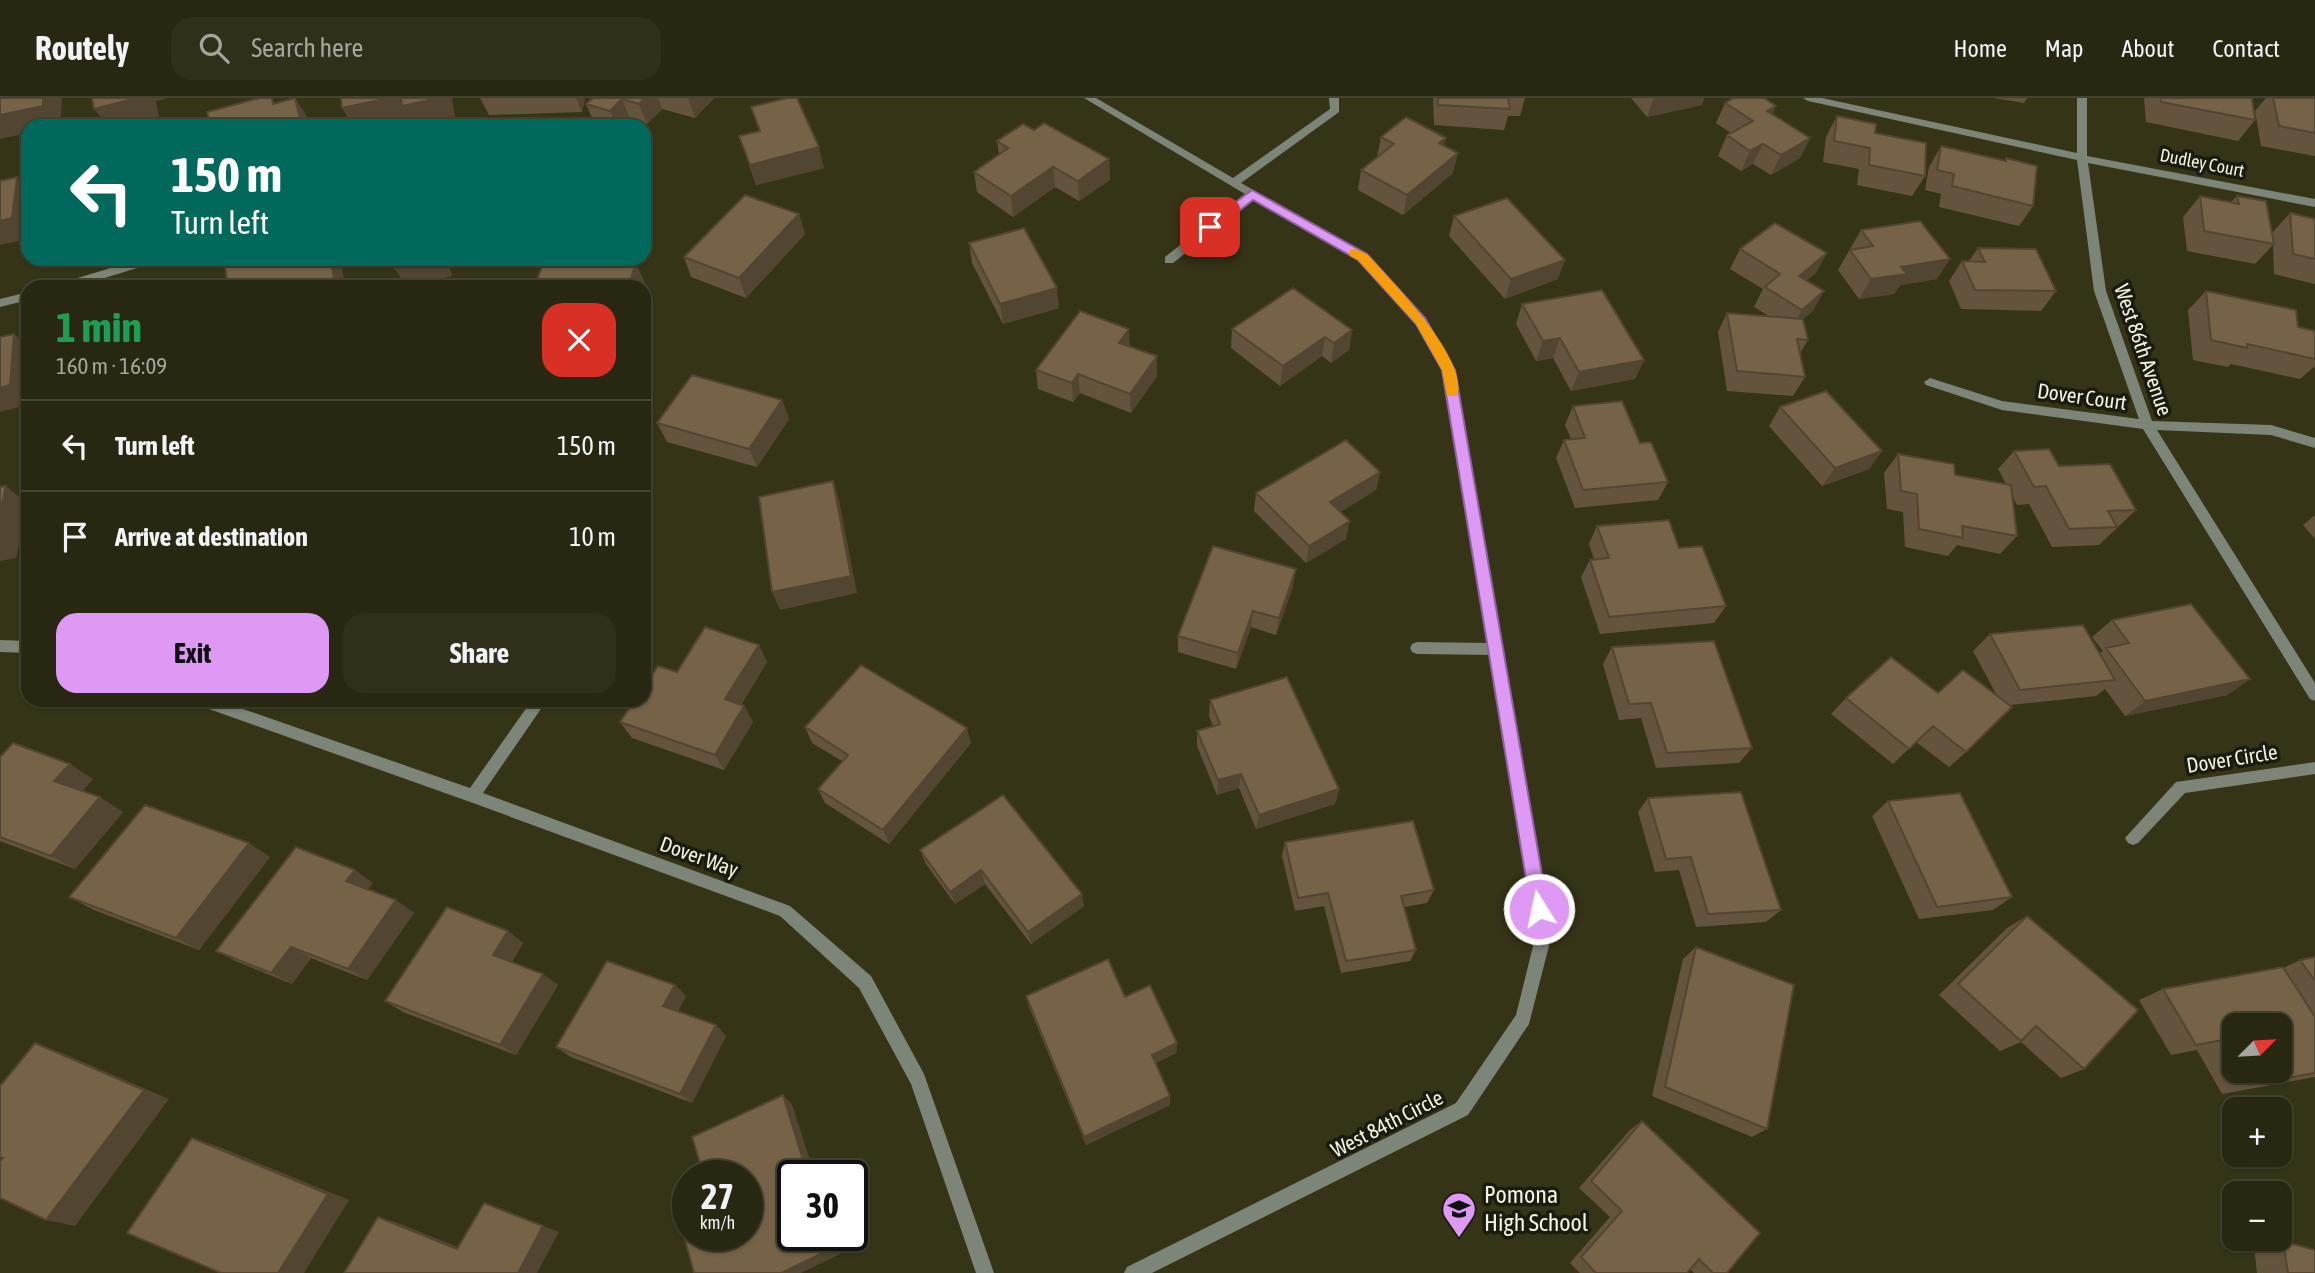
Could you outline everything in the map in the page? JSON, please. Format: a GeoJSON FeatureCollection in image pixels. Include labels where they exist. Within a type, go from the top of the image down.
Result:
{"type":"FeatureCollection","features":[{"type":"Feature","properties":{"kind":"street","name":"West 84th Circle"},"geometry":{"type":"LineString","coordinates":[[1089,98],[1362,257],[1420,321],[1448,370],[1544,934],[1523,1018],[1462,1109],[1133,1273]]}},
{"type":"Feature","properties":{"kind":"street"},"geometry":{"type":"LineString","coordinates":[[1233,183],[1335,110],[1334,98]]}},
{"type":"Feature","properties":{"kind":"street","name":"Dudley Court"},"geometry":{"type":"LineString","coordinates":[[1808,98],[2082,158],[2315,203]]}},
{"type":"Feature","properties":{"kind":"street","name":"West 86th Avenue"},"geometry":{"type":"LineString","coordinates":[[2082,98],[2082,158],[2100,290],[2147,425],[2315,695]]}},
{"type":"Feature","properties":{"kind":"street"},"geometry":{"type":"LineString","coordinates":[[1169,260],[1252,194]]}},
{"type":"Feature","properties":{"kind":"street"},"geometry":{"type":"LineString","coordinates":[[85,280],[130,266]]}},
{"type":"Feature","properties":{"kind":"street"},"geometry":{"type":"LineString","coordinates":[[0,303],[21,298]]}},
{"type":"Feature","properties":{"kind":"street","name":"Dover Court"},"geometry":{"type":"LineString","coordinates":[[1930,382],[2002,405],[2147,425],[2272,430],[2315,443]]}},
{"type":"Feature","properties":{"kind":"street"},"geometry":{"type":"LineString","coordinates":[[0,646],[21,648]]}},
{"type":"Feature","properties":{"kind":"street"},"geometry":{"type":"LineString","coordinates":[[1417,648],[1495,649]]}},
{"type":"Feature","properties":{"kind":"street","name":"Dover Way"},"geometry":{"type":"LineString","coordinates":[[220,707],[473,796],[785,911],[866,982],[918,1080],[985,1273]]}},
{"type":"Feature","properties":{"kind":"street"},"geometry":{"type":"LineString","coordinates":[[473,796],[535,707]]}},
{"type":"Feature","properties":{"kind":"street","name":"Dover Circle"},"geometry":{"type":"LineString","coordinates":[[2133,838],[2181,787],[2315,768]]}},
{"type":"Feature","properties":{"kind":"building"},"geometry":{"type":"Polygon","coordinates":[[[0,98],[43,98],[43,106],[0,115],[0,98]]]}},
{"type":"Feature","properties":{"kind":"building"},"geometry":{"type":"Polygon","coordinates":[[[92,98],[137,98],[94,109],[92,98]]]}},
{"type":"Feature","properties":{"kind":"building"},"geometry":{"type":"Polygon","coordinates":[[[260,98],[272,98],[273,104],[295,98],[300,119],[209,119],[207,112],[260,98]]]}},
{"type":"Feature","properties":{"kind":"building"},"geometry":{"type":"Polygon","coordinates":[[[341,98],[389,98],[342,108],[341,98]]]}},
{"type":"Feature","properties":{"kind":"building"},"geometry":{"type":"Polygon","coordinates":[[[401,98],[438,98],[402,106],[401,98]]]}},
{"type":"Feature","properties":{"kind":"building"},"geometry":{"type":"Polygon","coordinates":[[[593,98],[645,98],[639,104],[622,99],[610,111],[586,104],[593,98]]]}},
{"type":"Feature","properties":{"kind":"building"},"geometry":{"type":"Polygon","coordinates":[[[797,98],[819,147],[750,165],[739,136],[760,131],[751,107],[797,98]]]}},
{"type":"Feature","properties":{"kind":"building"},"geometry":{"type":"Polygon","coordinates":[[[1438,98],[1508,98],[1510,109],[1438,105],[1438,98]]]}},
{"type":"Feature","properties":{"kind":"building"},"geometry":{"type":"Polygon","coordinates":[[[1733,98],[1764,98],[1776,106],[1767,111],[1810,138],[1781,155],[1763,144],[1750,151],[1727,135],[1753,121],[1725,103],[1733,98]]]}},
{"type":"Feature","properties":{"kind":"building"},"geometry":{"type":"Polygon","coordinates":[[[2161,98],[2252,98],[2255,120],[2161,102],[2161,98]]]}},
{"type":"Feature","properties":{"kind":"building"},"geometry":{"type":"Polygon","coordinates":[[[2273,98],[2315,98],[2315,133],[2279,126],[2273,98]]]}},
{"type":"Feature","properties":{"kind":"building"},"geometry":{"type":"Polygon","coordinates":[[[1837,116],[1876,124],[1875,133],[1926,143],[1925,176],[1869,165],[1870,148],[1834,141],[1837,116]]]}},
{"type":"Feature","properties":{"kind":"building"},"geometry":{"type":"Polygon","coordinates":[[[1406,117],[1446,138],[1439,143],[1458,153],[1407,195],[1361,170],[1394,144],[1381,137],[1406,117]]]}},
{"type":"Feature","properties":{"kind":"building"},"geometry":{"type":"Polygon","coordinates":[[[1044,123],[1109,159],[1078,181],[1053,167],[1011,196],[974,172],[1008,148],[997,141],[1023,124],[1034,130],[1044,123]]]}},
{"type":"Feature","properties":{"kind":"building"},"geometry":{"type":"Polygon","coordinates":[[[1941,146],[2037,166],[2033,206],[1952,186],[1954,174],[1937,170],[1941,146]]]}},
{"type":"Feature","properties":{"kind":"building"},"geometry":{"type":"Polygon","coordinates":[[[17,177],[12,218],[0,221],[0,181],[17,177]]]}},
{"type":"Feature","properties":{"kind":"building"},"geometry":{"type":"Polygon","coordinates":[[[745,195],[799,214],[739,278],[684,257],[745,195]]]}},
{"type":"Feature","properties":{"kind":"building"},"geometry":{"type":"Polygon","coordinates":[[[2200,196],[2239,204],[2237,196],[2266,201],[2274,244],[2204,231],[2200,196]]]}},
{"type":"Feature","properties":{"kind":"building"},"geometry":{"type":"Polygon","coordinates":[[[1507,198],[1565,260],[1511,279],[1454,216],[1507,198]]]}},
{"type":"Feature","properties":{"kind":"building"},"geometry":{"type":"Polygon","coordinates":[[[2290,213],[2315,219],[2315,259],[2293,254],[2290,213]]]}},
{"type":"Feature","properties":{"kind":"building"},"geometry":{"type":"Polygon","coordinates":[[[1920,221],[1950,259],[1901,267],[1907,274],[1871,279],[1850,250],[1873,246],[1861,230],[1920,221]]]}},
{"type":"Feature","properties":{"kind":"building"},"geometry":{"type":"Polygon","coordinates":[[[1775,223],[1827,253],[1799,276],[1824,291],[1802,310],[1765,287],[1780,274],[1740,249],[1775,223]]]}},
{"type":"Feature","properties":{"kind":"building"},"geometry":{"type":"Polygon","coordinates":[[[1024,228],[1057,288],[1000,304],[969,243],[1024,228]]]}},
{"type":"Feature","properties":{"kind":"building"},"geometry":{"type":"Polygon","coordinates":[[[1978,248],[2036,249],[2056,291],[1975,290],[1962,261],[1985,262],[1978,248]]]}},
{"type":"Feature","properties":{"kind":"building"},"geometry":{"type":"Polygon","coordinates":[[[225,266],[332,266],[335,280],[227,280],[225,266]]]}},
{"type":"Feature","properties":{"kind":"building"},"geometry":{"type":"Polygon","coordinates":[[[542,266],[635,266],[630,280],[537,280],[542,266]]]}},
{"type":"Feature","properties":{"kind":"building"},"geometry":{"type":"Polygon","coordinates":[[[1293,288],[1352,330],[1334,343],[1325,337],[1283,366],[1232,329],[1293,288]]]}},
{"type":"Feature","properties":{"kind":"building"},"geometry":{"type":"Polygon","coordinates":[[[1602,290],[1644,360],[1579,372],[1560,338],[1543,341],[1522,304],[1602,290]]]}},
{"type":"Feature","properties":{"kind":"building"},"geometry":{"type":"Polygon","coordinates":[[[2206,291],[2296,310],[2298,327],[2315,331],[2315,359],[2247,344],[2247,348],[2211,340],[2206,291]]]}},
{"type":"Feature","properties":{"kind":"building"},"geometry":{"type":"Polygon","coordinates":[[[1080,311],[1129,329],[1119,343],[1157,356],[1130,394],[1078,374],[1072,383],[1036,370],[1080,311]]]}},
{"type":"Feature","properties":{"kind":"building"},"geometry":{"type":"Polygon","coordinates":[[[1727,313],[1803,319],[1808,340],[1797,339],[1805,377],[1737,371],[1727,313]]]}},
{"type":"Feature","properties":{"kind":"building"},"geometry":{"type":"Polygon","coordinates":[[[14,334],[10,385],[0,388],[0,337],[14,334]]]}},
{"type":"Feature","properties":{"kind":"building"},"geometry":{"type":"Polygon","coordinates":[[[692,375],[782,400],[749,449],[657,423],[692,375]]]}},
{"type":"Feature","properties":{"kind":"building"},"geometry":{"type":"Polygon","coordinates":[[[1826,391],[1882,451],[1835,468],[1780,407],[1826,391]]]}},
{"type":"Feature","properties":{"kind":"building"},"geometry":{"type":"Polygon","coordinates":[[[1622,401],[1640,443],[1651,442],[1668,482],[1583,490],[1564,440],[1585,438],[1573,406],[1622,401]]]}},
{"type":"Feature","properties":{"kind":"building"},"geometry":{"type":"Polygon","coordinates":[[[1346,440],[1380,472],[1330,502],[1350,521],[1309,546],[1256,493],[1346,440]]]}},
{"type":"Feature","properties":{"kind":"building"},"geometry":{"type":"Polygon","coordinates":[[[2049,449],[2059,466],[2110,464],[2136,510],[2108,511],[2117,527],[2069,529],[2046,486],[2034,487],[2014,451],[2049,449]]]}},
{"type":"Feature","properties":{"kind":"building"},"geometry":{"type":"Polygon","coordinates":[[[1898,454],[1954,464],[1955,475],[2011,485],[2017,536],[1962,526],[1963,538],[1919,529],[1917,494],[1901,491],[1898,454]]]}},
{"type":"Feature","properties":{"kind":"building"},"geometry":{"type":"Polygon","coordinates":[[[833,481],[851,576],[772,592],[759,497],[833,481]]]}},
{"type":"Feature","properties":{"kind":"building"},"geometry":{"type":"Polygon","coordinates":[[[6,486],[0,513],[0,487],[6,486]]]}},
{"type":"Feature","properties":{"kind":"building"},"geometry":{"type":"Polygon","coordinates":[[[1669,520],[1679,548],[1702,546],[1726,606],[1609,617],[1590,560],[1609,558],[1597,526],[1669,520]]]}},
{"type":"Feature","properties":{"kind":"building"},"geometry":{"type":"Polygon","coordinates":[[[1213,546],[1296,569],[1279,618],[1253,611],[1238,653],[1178,636],[1213,546]]]}},
{"type":"Feature","properties":{"kind":"building"},"geometry":{"type":"Polygon","coordinates":[[[2191,604],[2250,679],[2145,701],[2106,648],[2129,643],[2112,620],[2191,604]]]}},
{"type":"Feature","properties":{"kind":"building"},"geometry":{"type":"Polygon","coordinates":[[[2083,625],[2115,680],[2020,690],[1990,634],[2083,625]]]}},
{"type":"Feature","properties":{"kind":"building"},"geometry":{"type":"Polygon","coordinates":[[[705,627],[759,645],[725,699],[744,706],[715,755],[620,722],[630,707],[651,707],[651,676],[658,666],[677,672],[705,627]]]}},
{"type":"Feature","properties":{"kind":"building"},"geometry":{"type":"Polygon","coordinates":[[[1714,641],[1752,748],[1667,753],[1651,703],[1629,704],[1612,647],[1714,641]]]}},
{"type":"Feature","properties":{"kind":"building"},"geometry":{"type":"Polygon","coordinates":[[[1891,657],[1938,693],[1963,670],[2012,707],[1966,752],[1933,726],[1909,749],[1846,698],[1891,657]]]}},
{"type":"Feature","properties":{"kind":"building"},"geometry":{"type":"Polygon","coordinates":[[[861,665],[967,728],[883,830],[818,789],[848,755],[805,727],[861,665]]]}},
{"type":"Feature","properties":{"kind":"building"},"geometry":{"type":"Polygon","coordinates":[[[1287,677],[1339,789],[1259,815],[1241,774],[1218,780],[1197,731],[1220,724],[1210,700],[1287,677]]]}},
{"type":"Feature","properties":{"kind":"building"},"geometry":{"type":"Polygon","coordinates":[[[13,743],[70,764],[54,781],[100,797],[51,856],[0,837],[0,757],[13,743]]]}},
{"type":"Feature","properties":{"kind":"building"},"geometry":{"type":"Polygon","coordinates":[[[1741,792],[1781,910],[1708,914],[1691,857],[1666,859],[1648,798],[1741,792]]]}},
{"type":"Feature","properties":{"kind":"building"},"geometry":{"type":"Polygon","coordinates":[[[1960,793],[2012,897],[1937,907],[1888,801],[1960,793]]]}},
{"type":"Feature","properties":{"kind":"building"},"geometry":{"type":"Polygon","coordinates":[[[1003,795],[1082,894],[1028,932],[981,870],[950,892],[920,850],[1003,795]]]}},
{"type":"Feature","properties":{"kind":"building"},"geometry":{"type":"Polygon","coordinates":[[[145,805],[249,843],[176,938],[69,897],[145,805]]]}},
{"type":"Feature","properties":{"kind":"building"},"geometry":{"type":"Polygon","coordinates":[[[1413,821],[1434,890],[1401,896],[1416,950],[1346,961],[1328,893],[1298,898],[1285,842],[1413,821]]]}},
{"type":"Feature","properties":{"kind":"building"},"geometry":{"type":"Polygon","coordinates":[[[296,847],[355,870],[346,881],[396,900],[348,969],[291,947],[271,973],[216,951],[296,847]]]}},
{"type":"Feature","properties":{"kind":"building"},"geometry":{"type":"Polygon","coordinates":[[[447,907],[508,931],[493,955],[543,974],[500,1045],[385,1001],[447,907]]]}},
{"type":"Feature","properties":{"kind":"building"},"geometry":{"type":"Polygon","coordinates":[[[2027,916],[2138,1010],[2084,1069],[2036,1026],[2021,1041],[1958,984],[2027,916]]]}},
{"type":"Feature","properties":{"kind":"building"},"geometry":{"type":"Polygon","coordinates":[[[1696,947],[1794,985],[1767,1129],[1665,1087],[1696,947]]]}},
{"type":"Feature","properties":{"kind":"building"},"geometry":{"type":"Polygon","coordinates":[[[2315,957],[2315,981],[2300,960],[2315,957]]]}},
{"type":"Feature","properties":{"kind":"building"},"geometry":{"type":"Polygon","coordinates":[[[1108,959],[1125,997],[1150,985],[1177,1043],[1152,1055],[1170,1096],[1084,1137],[1026,996],[1108,959]]]}},
{"type":"Feature","properties":{"kind":"building"},"geometry":{"type":"Polygon","coordinates":[[[607,961],[675,985],[663,1006],[716,1025],[680,1094],[556,1047],[607,961]]]}},
{"type":"Feature","properties":{"kind":"building"},"geometry":{"type":"Polygon","coordinates":[[[2283,967],[2315,1017],[2315,1073],[2292,1077],[2292,1013],[2222,1013],[2222,1040],[2196,1045],[2163,989],[2283,967]]]}},
{"type":"Feature","properties":{"kind":"building"},"geometry":{"type":"Polygon","coordinates":[[[35,1043],[144,1090],[46,1220],[0,1198],[0,1161],[3,1158],[0,1157],[0,1086],[35,1043]]]}},
{"type":"Feature","properties":{"kind":"building"},"geometry":{"type":"Polygon","coordinates":[[[783,1095],[803,1160],[777,1160],[777,1251],[827,1251],[781,1273],[694,1273],[688,1251],[763,1251],[763,1160],[699,1160],[692,1137],[783,1095]]]}},
{"type":"Feature","properties":{"kind":"building"},"geometry":{"type":"Polygon","coordinates":[[[1642,1121],[1760,1233],[1727,1273],[1713,1273],[1699,1259],[1687,1273],[1596,1273],[1581,1257],[1622,1211],[1591,1181],[1642,1121]]]}},
{"type":"Feature","properties":{"kind":"building"},"geometry":{"type":"Polygon","coordinates":[[[192,1138],[328,1194],[278,1273],[221,1273],[127,1233],[192,1138]]]}},
{"type":"Feature","properties":{"kind":"building"},"geometry":{"type":"Polygon","coordinates":[[[484,1203],[543,1226],[518,1273],[344,1273],[378,1217],[457,1249],[484,1203]]]}},
{"type":"Feature","properties":{"kind":"building"},"geometry":{"type":"Polygon","coordinates":[[[2292,1244],[2315,1250],[2315,1273],[2288,1273],[2285,1251],[2292,1251],[2292,1244]]]}},
{"type":"Feature","properties":{"kind":"slow traffic"},"geometry":{"type":"LineString","coordinates":[[1355,253],[1362,257],[1420,321],[1448,370],[1452,392]]}},
{"type":"Feature","properties":{"kind":"place","name":"Pomona High School"},"geometry":{"type":"Point","coordinates":[1459,1239]}},
{"type":"Feature","properties":{"kind":"route"},"geometry":{"type":"LineString","coordinates":[[1210,227],[1252,194],[1362,257],[1420,321],[1448,370],[1539,909]]}}]}
